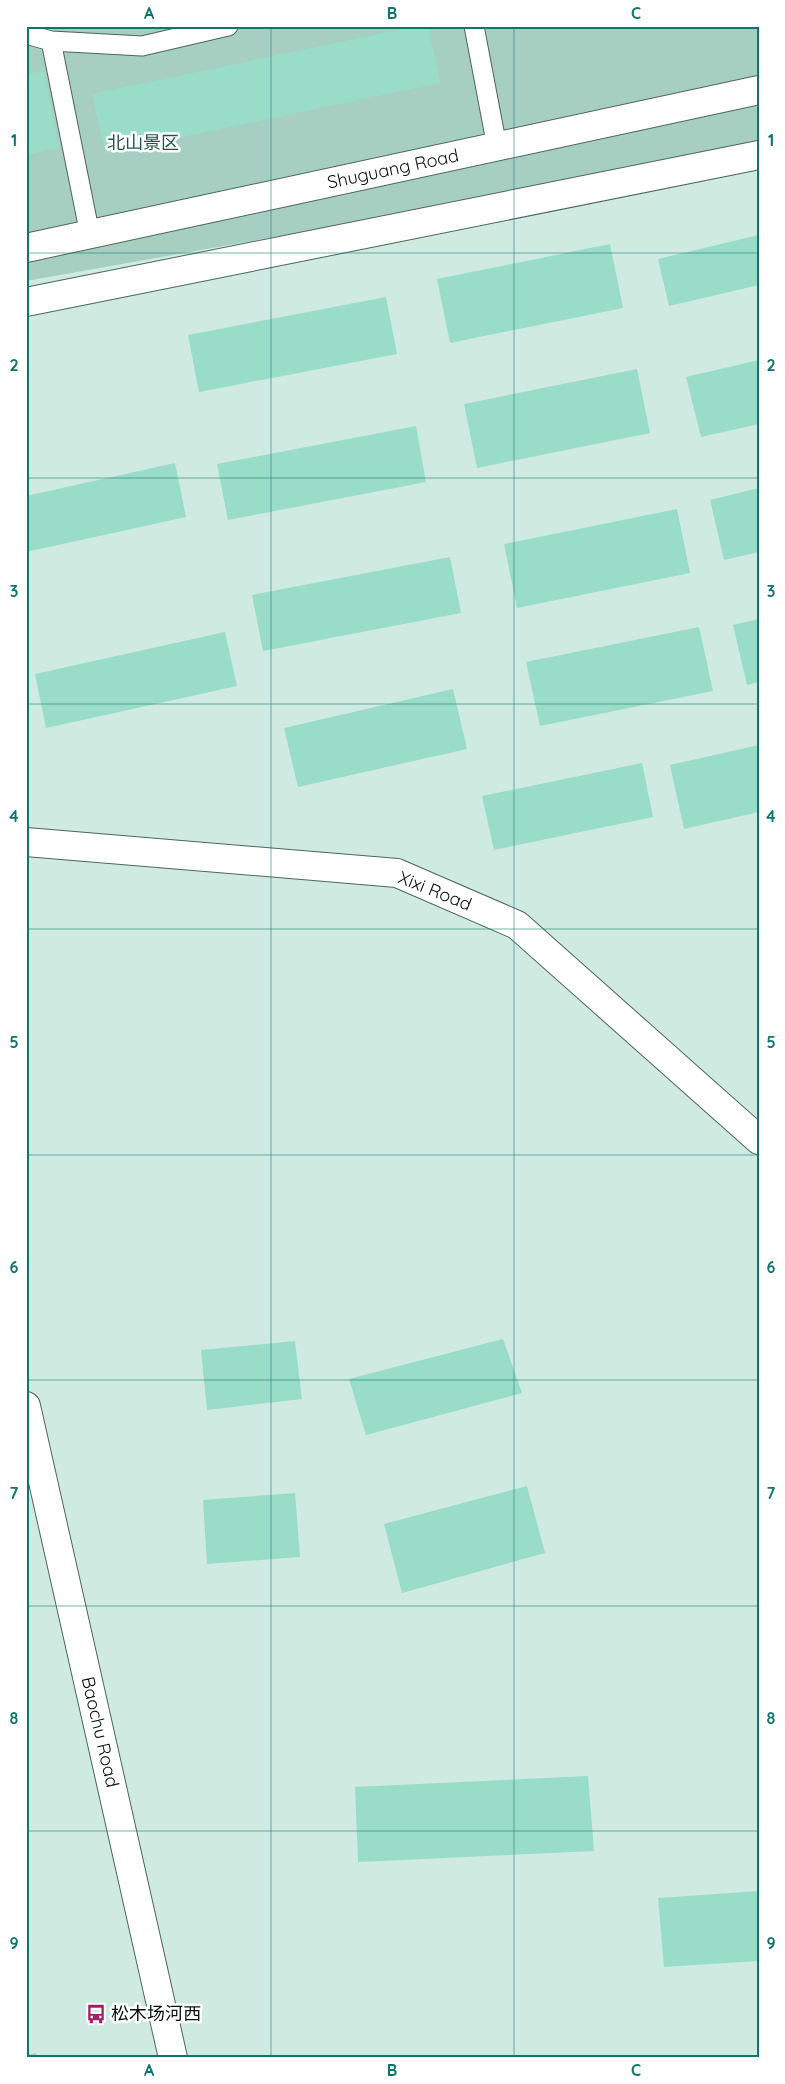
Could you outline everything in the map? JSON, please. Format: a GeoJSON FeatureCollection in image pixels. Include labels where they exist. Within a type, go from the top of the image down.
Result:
{"type":"FeatureCollection","features":[{"type":"Feature","properties":{"kind":"main road","name":"Shuguang Road"},"geometry":{"type":"LineString","coordinates":[[26,248],[759,90]]}},
{"type":"Feature","properties":{"kind":"main road"},"geometry":{"type":"LineString","coordinates":[[26,302],[759,155]]}},
{"type":"Feature","properties":{"kind":"main road","name":"Xixi Road"},"geometry":{"type":"LineString","coordinates":[[26,842],[397,874],[517,925],[759,1140]]}},
{"type":"Feature","properties":{"kind":"main road","name":"Baochu Road"},"geometry":{"type":"LineString","coordinates":[[26,1406],[173,2058]]}},
{"type":"Feature","properties":{"kind":"lane"},"geometry":{"type":"LineString","coordinates":[[26,34],[51,41],[142,46],[228,26]]}},
{"type":"Feature","properties":{"kind":"lane"},"geometry":{"type":"LineString","coordinates":[[474,26],[497,147]]}},
{"type":"Feature","properties":{"kind":"lane"},"geometry":{"type":"LineString","coordinates":[[51,41],[90,235]]}},
{"type":"Feature","properties":{"kind":"green space","name":"北山景区"},"geometry":{"type":"Polygon","coordinates":[[[26,26],[759,26],[759,151],[26,281],[26,26]]]}},
{"type":"Feature","properties":{"kind":"building"},"geometry":{"type":"Polygon","coordinates":[[[417,26],[428,26],[440,83],[105,153],[92,94],[417,26]]]}},
{"type":"Feature","properties":{"kind":"building"},"geometry":{"type":"Polygon","coordinates":[[[44,71],[59,148],[26,155],[26,74],[44,71]]]}},
{"type":"Feature","properties":{"kind":"building"},"geometry":{"type":"Polygon","coordinates":[[[759,235],[759,285],[669,306],[658,259],[759,235]]]}},
{"type":"Feature","properties":{"kind":"building"},"geometry":{"type":"Polygon","coordinates":[[[610,244],[623,308],[450,343],[437,279],[610,244]]]}},
{"type":"Feature","properties":{"kind":"building"},"geometry":{"type":"Polygon","coordinates":[[[386,297],[397,354],[199,392],[188,335],[386,297]]]}},
{"type":"Feature","properties":{"kind":"building"},"geometry":{"type":"Polygon","coordinates":[[[759,360],[759,424],[701,437],[686,377],[759,360]]]}},
{"type":"Feature","properties":{"kind":"building"},"geometry":{"type":"Polygon","coordinates":[[[637,369],[650,433],[477,468],[464,404],[637,369]]]}},
{"type":"Feature","properties":{"kind":"building"},"geometry":{"type":"Polygon","coordinates":[[[416,426],[426,482],[228,520],[217,464],[416,426]]]}},
{"type":"Feature","properties":{"kind":"building"},"geometry":{"type":"Polygon","coordinates":[[[175,463],[186,517],[26,552],[26,496],[175,463]]]}},
{"type":"Feature","properties":{"kind":"building"},"geometry":{"type":"Polygon","coordinates":[[[759,488],[759,552],[724,560],[710,500],[759,488]]]}},
{"type":"Feature","properties":{"kind":"building"},"geometry":{"type":"Polygon","coordinates":[[[677,509],[690,573],[517,608],[504,544],[677,509]]]}},
{"type":"Feature","properties":{"kind":"building"},"geometry":{"type":"Polygon","coordinates":[[[450,557],[461,613],[263,651],[252,595],[450,557]]]}},
{"type":"Feature","properties":{"kind":"building"},"geometry":{"type":"Polygon","coordinates":[[[759,619],[759,682],[747,685],[733,625],[759,619]]]}},
{"type":"Feature","properties":{"kind":"building"},"geometry":{"type":"Polygon","coordinates":[[[699,627],[713,691],[540,726],[526,662],[699,627]]]}},
{"type":"Feature","properties":{"kind":"building"},"geometry":{"type":"Polygon","coordinates":[[[225,632],[237,686],[46,728],[35,674],[225,632]]]}},
{"type":"Feature","properties":{"kind":"building"},"geometry":{"type":"Polygon","coordinates":[[[453,689],[467,749],[298,787],[284,728],[453,689]]]}},
{"type":"Feature","properties":{"kind":"building"},"geometry":{"type":"Polygon","coordinates":[[[759,745],[759,812],[684,829],[670,765],[759,745]]]}},
{"type":"Feature","properties":{"kind":"building"},"geometry":{"type":"Polygon","coordinates":[[[642,763],[653,817],[494,850],[482,796],[642,763]]]}},
{"type":"Feature","properties":{"kind":"building"},"geometry":{"type":"Polygon","coordinates":[[[503,1339],[522,1393],[366,1435],[349,1379],[503,1339]]]}},
{"type":"Feature","properties":{"kind":"building"},"geometry":{"type":"Polygon","coordinates":[[[295,1341],[302,1399],[207,1410],[201,1350],[295,1341]]]}},
{"type":"Feature","properties":{"kind":"building"},"geometry":{"type":"Polygon","coordinates":[[[527,1486],[545,1553],[402,1593],[384,1524],[527,1486]]]}},
{"type":"Feature","properties":{"kind":"building"},"geometry":{"type":"Polygon","coordinates":[[[295,1493],[300,1557],[207,1564],[203,1500],[295,1493]]]}},
{"type":"Feature","properties":{"kind":"building"},"geometry":{"type":"Polygon","coordinates":[[[588,1776],[594,1851],[358,1862],[355,1787],[588,1776]]]}},
{"type":"Feature","properties":{"kind":"building"},"geometry":{"type":"Polygon","coordinates":[[[759,1891],[759,1961],[664,1967],[658,1898],[759,1891]]]}},
{"type":"Feature","properties":{"kind":"building"},"geometry":{"type":"Polygon","coordinates":[[[36,2053],[37,2058],[26,2058],[26,2055],[36,2053]]]}},
{"type":"Feature","properties":{"kind":"place","name":"松木场河西"},"geometry":{"type":"Point","coordinates":[96,2014]}}]}
